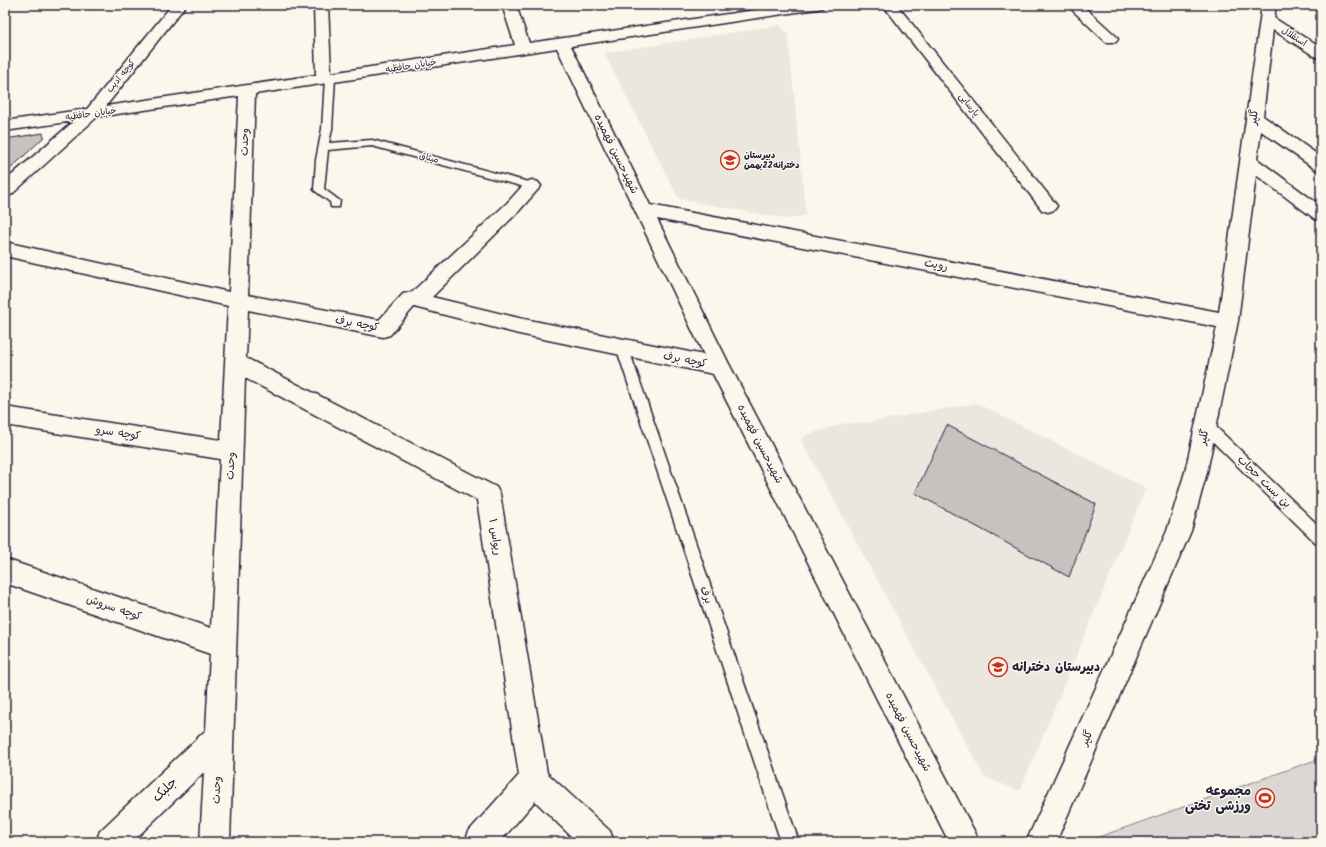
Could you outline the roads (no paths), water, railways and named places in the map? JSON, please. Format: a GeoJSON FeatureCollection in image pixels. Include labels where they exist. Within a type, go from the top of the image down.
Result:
{"type":"FeatureCollection","features":[{"type":"Feature","properties":{"kind":"street","name":"کوچه ادیب"},"geometry":{"type":"LineString","coordinates":[[5,191],[91,114],[179,5]]}},
{"type":"Feature","properties":{"kind":"street"},"geometry":{"type":"LineString","coordinates":[[321,5],[327,78]]}},
{"type":"Feature","properties":{"kind":"street"},"geometry":{"type":"LineString","coordinates":[[509,5],[524,49]]}},
{"type":"Feature","properties":{"kind":"street"},"geometry":{"type":"LineString","coordinates":[[706,5],[715,20]]}},
{"type":"Feature","properties":{"kind":"street","name":"خیابان حافظیه"},"geometry":{"type":"LineString","coordinates":[[5,126],[817,5]]}},
{"type":"Feature","properties":{"kind":"street","name":"پارسایی"},"geometry":{"type":"LineString","coordinates":[[890,5],[1048,206]]}},
{"type":"Feature","properties":{"kind":"street"},"geometry":{"type":"LineString","coordinates":[[1074,5],[1112,39]]}},
{"type":"Feature","properties":{"kind":"street","name":"استقلال"},"geometry":{"type":"LineString","coordinates":[[1268,12],[1321,54]]}},
{"type":"Feature","properties":{"kind":"street","name":"گلپر"},"geometry":{"type":"LineString","coordinates":[[1041,842],[1179,531],[1196,472],[1228,321],[1268,12]]}},
{"type":"Feature","properties":{"kind":"street","name":"شهیدحسین فهمیده"},"geometry":{"type":"LineString","coordinates":[[562,43],[720,367],[965,842]]}},
{"type":"Feature","properties":{"kind":"street","name":"وحدت"},"geometry":{"type":"LineString","coordinates":[[214,842],[247,90]]}},
{"type":"Feature","properties":{"kind":"street"},"geometry":{"type":"LineString","coordinates":[[1254,118],[1321,165]]}},
{"type":"Feature","properties":{"kind":"street"},"geometry":{"type":"LineString","coordinates":[[1249,161],[1321,215]]}},
{"type":"Feature","properties":{"kind":"street"},"geometry":{"type":"LineString","coordinates":[[416,300],[513,207],[532,186]]}},
{"type":"Feature","properties":{"kind":"street","name":"رویت"},"geometry":{"type":"LineString","coordinates":[[643,210],[1228,321]]}},
{"type":"Feature","properties":{"kind":"street","name":"کوچه برف"},"geometry":{"type":"LineString","coordinates":[[5,249],[238,301],[383,329],[410,299],[519,326],[720,367]]}},
{"type":"Feature","properties":{"kind":"street","name":"ریواس ۱"},"geometry":{"type":"LineString","coordinates":[[236,363],[488,494],[534,780]]}},
{"type":"Feature","properties":{"kind":"street","name":"کوچه سرو"},"geometry":{"type":"LineString","coordinates":[[5,416],[232,451]]}},
{"type":"Feature","properties":{"kind":"street","name":"کوچه سروش"},"geometry":{"type":"LineString","coordinates":[[5,571],[223,645]]}},
{"type":"Feature","properties":{"kind":"street","name":"جلبک"},"geometry":{"type":"LineString","coordinates":[[111,842],[219,737]]}},
{"type":"Feature","properties":{"kind":"street"},"geometry":{"type":"LineString","coordinates":[[480,842],[534,780],[599,842]]}},
{"type":"Feature","properties":{"kind":"lane"},"geometry":{"type":"LineString","coordinates":[[327,78],[327,129],[319,190],[335,201],[335,204]]}},
{"type":"Feature","properties":{"kind":"lane","name":"میثاق"},"geometry":{"type":"LineString","coordinates":[[324,147],[372,143],[532,186]]}},
{"type":"Feature","properties":{"kind":"lane","name":"برف"},"geometry":{"type":"LineString","coordinates":[[622,347],[790,842]]}},
{"type":"Feature","properties":{"kind":"lane","name":"بن بست حجاب"},"geometry":{"type":"LineString","coordinates":[[1206,426],[1321,538]]}},
{"type":"Feature","properties":{"kind":"place","name":"دبیرستان دخترانه22بهمن"},"geometry":{"type":"Point","coordinates":[730,160]}},
{"type":"Feature","properties":{"kind":"place","name":"دبیرستان دخترانه"},"geometry":{"type":"Point","coordinates":[998,667]}},
{"type":"Feature","properties":{"kind":"place","name":"مجموعه ورزشی تختی"},"geometry":{"type":"Point","coordinates":[1265,798]}}]}
